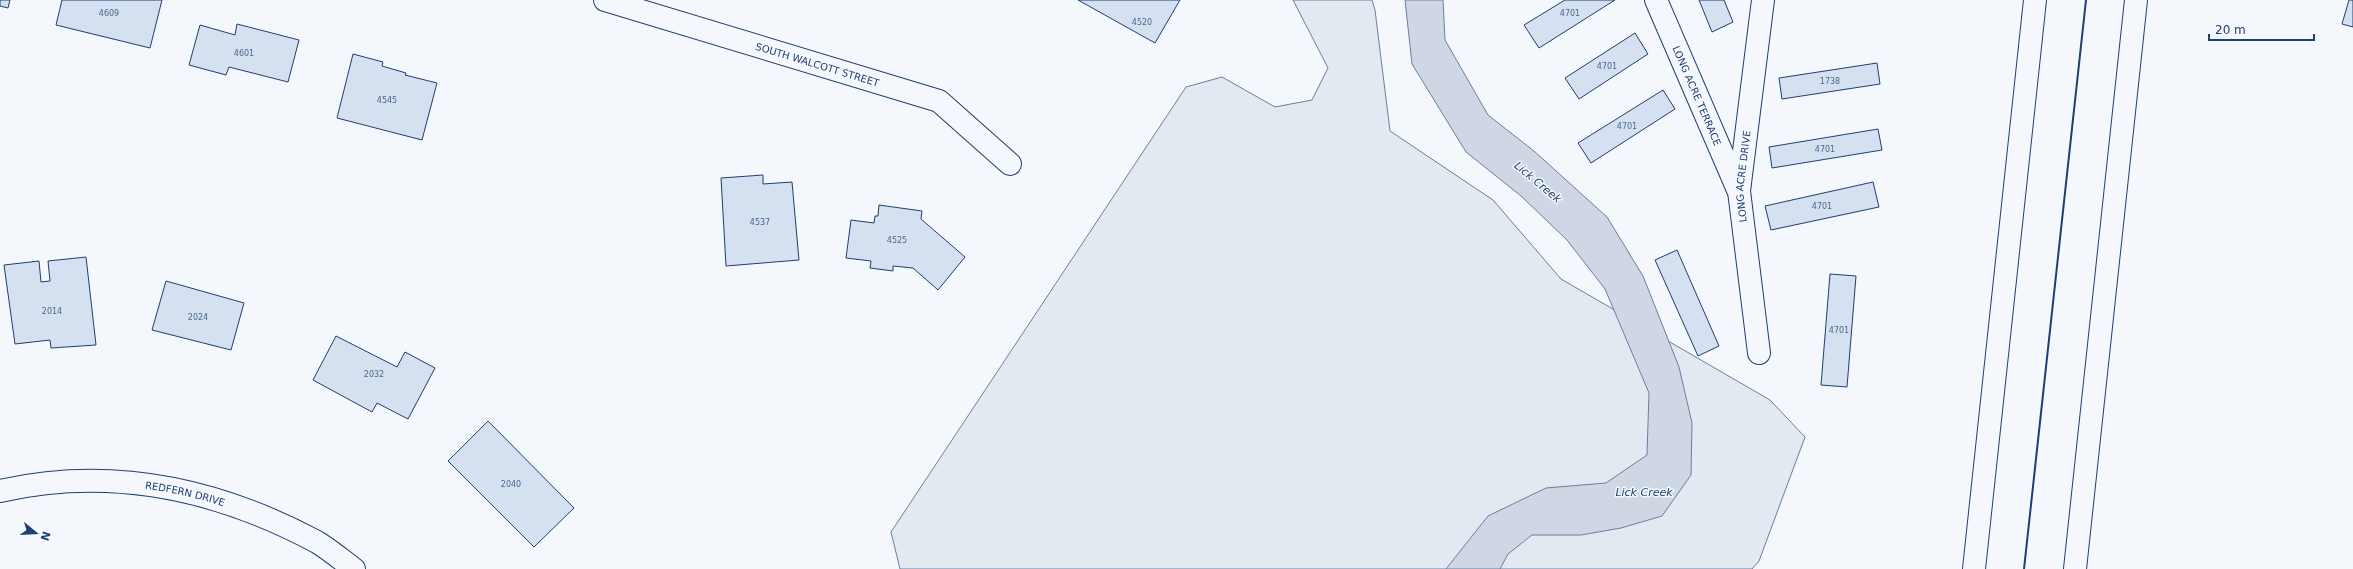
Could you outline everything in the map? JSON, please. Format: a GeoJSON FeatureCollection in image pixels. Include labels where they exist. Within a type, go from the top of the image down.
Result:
{"type":"FeatureCollection","features":[{"type":"Feature","properties":{"kind":"main road","name":"SOUTH WALCOTT STREET"},"geometry":{"type":"LineString","coordinates":[[605,0],[939,101],[1010,164]]}},
{"type":"Feature","properties":{"kind":"main road","name":"LONG ACRE TERRACE"},"geometry":{"type":"LineString","coordinates":[[1656,0],[1739,191]]}},
{"type":"Feature","properties":{"kind":"main road","name":"LONG ACRE DRIVE"},"geometry":{"type":"LineString","coordinates":[[1759,353],[1739,191],[1763,0]]}},
{"type":"Feature","properties":{"kind":"main road"},"geometry":{"type":"LineString","coordinates":[[1974,569],[2035,0]]}},
{"type":"Feature","properties":{"kind":"main road"},"geometry":{"type":"LineString","coordinates":[[2075,569],[2136,0]]}},
{"type":"Feature","properties":{"kind":"main road","name":"REDFERN DRIVE"},"geometry":{"type":"LineString","coordinates":[[0,491],[37,483],[118,481],[184,490],[245,508],[318,543],[354,569]]}},
{"type":"Feature","properties":{"kind":"shaded area"},"geometry":{"type":"Polygon","coordinates":[[[1293,0],[1372,0],[1375,10],[1390,131],[1493,200],[1561,279],[1770,400],[1805,437],[1759,561],[1752,569],[900,569],[891,532],[1186,87],[1222,77],[1275,107],[1312,100],[1328,68],[1293,0]]]}},
{"type":"Feature","properties":{"kind":"water","name":"Lick Creek"},"geometry":{"type":"Polygon","coordinates":[[[1405,0],[1443,0],[1445,40],[1488,115],[1534,151],[1607,217],[1643,276],[1679,367],[1692,423],[1691,475],[1662,516],[1621,528],[1581,535],[1532,535],[1508,554],[1500,569],[1446,569],[1488,516],[1546,488],[1606,483],[1647,455],[1649,393],[1605,289],[1567,240],[1521,196],[1466,152],[1412,64],[1405,0]]]}},
{"type":"Feature","properties":{"kind":"building"},"geometry":{"type":"Polygon","coordinates":[[[0,0],[10,0],[8,8],[0,6],[0,0]]]}},
{"type":"Feature","properties":{"kind":"building"},"geometry":{"type":"Polygon","coordinates":[[[62,0],[162,0],[150,48],[56,25],[62,0]]]}},
{"type":"Feature","properties":{"kind":"building"},"geometry":{"type":"Polygon","coordinates":[[[1078,0],[1180,0],[1155,43],[1078,0]]]}},
{"type":"Feature","properties":{"kind":"building"},"geometry":{"type":"Polygon","coordinates":[[[1565,0],[1615,0],[1539,48],[1524,25],[1565,0]]]}},
{"type":"Feature","properties":{"kind":"building"},"geometry":{"type":"Polygon","coordinates":[[[1699,0],[1724,0],[1733,22],[1712,32],[1699,0]]]}},
{"type":"Feature","properties":{"kind":"building"},"geometry":{"type":"Polygon","coordinates":[[[2349,0],[2353,0],[2353,27],[2342,24],[2349,0]]]}},
{"type":"Feature","properties":{"kind":"building"},"geometry":{"type":"Polygon","coordinates":[[[237,24],[299,40],[288,82],[229,67],[226,75],[189,65],[200,25],[235,35],[237,24]]]}},
{"type":"Feature","properties":{"kind":"building"},"geometry":{"type":"Polygon","coordinates":[[[1635,33],[1648,54],[1579,99],[1565,78],[1635,33]]]}},
{"type":"Feature","properties":{"kind":"building"},"geometry":{"type":"Polygon","coordinates":[[[353,54],[383,62],[382,66],[406,73],[405,75],[437,83],[422,140],[337,118],[353,54]]]}},
{"type":"Feature","properties":{"kind":"building"},"geometry":{"type":"Polygon","coordinates":[[[1877,63],[1880,84],[1782,99],[1779,78],[1877,63]]]}},
{"type":"Feature","properties":{"kind":"building"},"geometry":{"type":"Polygon","coordinates":[[[1663,90],[1675,109],[1591,163],[1578,143],[1663,90]]]}},
{"type":"Feature","properties":{"kind":"building"},"geometry":{"type":"Polygon","coordinates":[[[1878,129],[1882,150],[1772,168],[1769,147],[1878,129]]]}},
{"type":"Feature","properties":{"kind":"building"},"geometry":{"type":"Polygon","coordinates":[[[763,175],[763,184],[792,182],[799,260],[726,266],[721,178],[763,175]]]}},
{"type":"Feature","properties":{"kind":"building"},"geometry":{"type":"Polygon","coordinates":[[[1873,182],[1879,207],[1771,230],[1765,206],[1873,182]]]}},
{"type":"Feature","properties":{"kind":"building"},"geometry":{"type":"Polygon","coordinates":[[[879,205],[922,211],[921,219],[965,257],[938,290],[913,268],[893,266],[893,271],[870,268],[871,261],[846,258],[851,220],[874,223],[875,216],[878,216],[879,205]]]}},
{"type":"Feature","properties":{"kind":"building"},"geometry":{"type":"Polygon","coordinates":[[[1677,250],[1719,346],[1698,356],[1655,260],[1677,250]]]}},
{"type":"Feature","properties":{"kind":"building"},"geometry":{"type":"Polygon","coordinates":[[[86,257],[96,345],[51,348],[50,340],[15,344],[4,265],[39,261],[41,282],[50,281],[48,261],[86,257]]]}},
{"type":"Feature","properties":{"kind":"building"},"geometry":{"type":"Polygon","coordinates":[[[1830,274],[1856,276],[1847,387],[1821,385],[1830,274]]]}},
{"type":"Feature","properties":{"kind":"building"},"geometry":{"type":"Polygon","coordinates":[[[166,281],[244,303],[231,350],[152,330],[166,281]]]}},
{"type":"Feature","properties":{"kind":"building"},"geometry":{"type":"Polygon","coordinates":[[[336,336],[397,367],[405,352],[435,368],[408,419],[377,403],[372,412],[313,380],[336,336]]]}},
{"type":"Feature","properties":{"kind":"building"},"geometry":{"type":"Polygon","coordinates":[[[488,421],[574,508],[534,547],[448,461],[488,421]]]}},
{"type":"Feature","properties":{"kind":"wall"},"geometry":{"type":"LineString","coordinates":[[2024,569],[2086,0]]}}]}
